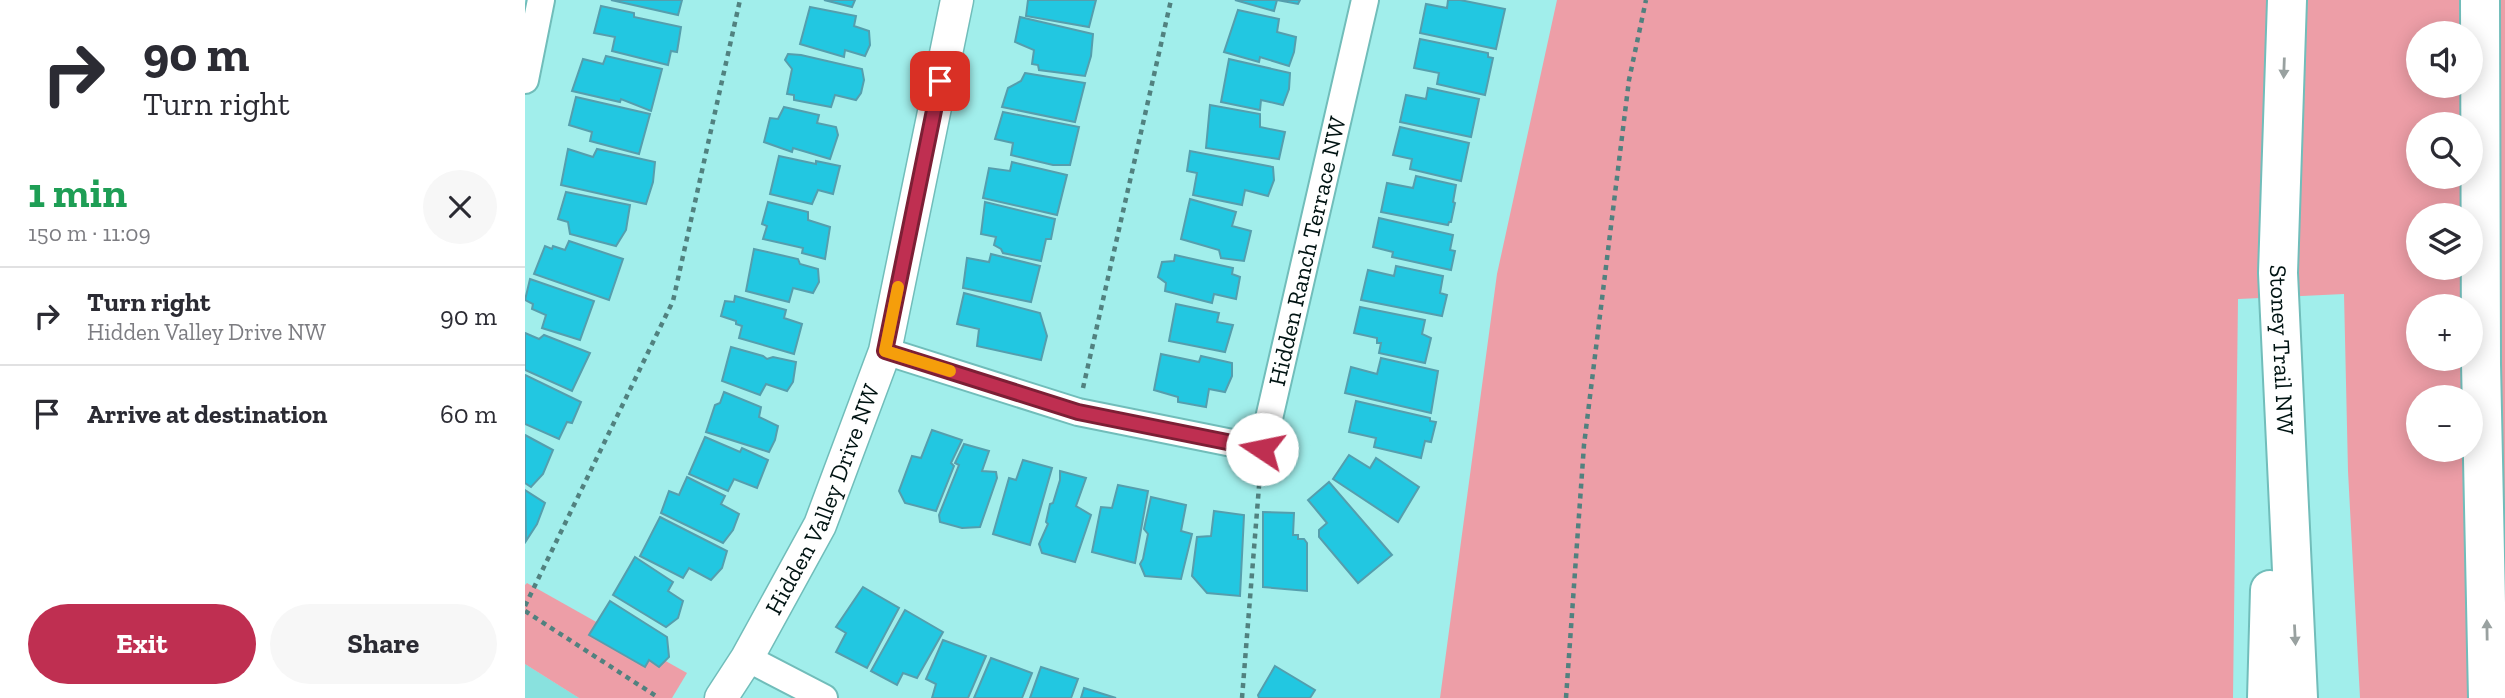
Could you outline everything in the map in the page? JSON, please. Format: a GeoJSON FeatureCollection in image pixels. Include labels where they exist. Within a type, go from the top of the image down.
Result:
{"type":"FeatureCollection","features":[{"type":"Feature","properties":{"kind":"highway","name":"Stoney Trail NW"},"geometry":{"type":"LineString","coordinates":[[2287,0],[2278,273],[2298,698]]}},
{"type":"Feature","properties":{"kind":"highway"},"geometry":{"type":"LineString","coordinates":[[2480,0],[2480,364],[2488,698]]}},
{"type":"Feature","properties":{"kind":"highway"},"geometry":{"type":"LineString","coordinates":[[2267,698],[2278,273]]}},
{"type":"Feature","properties":{"kind":"street"},"geometry":{"type":"LineString","coordinates":[[525,79],[541,0]]}},
{"type":"Feature","properties":{"kind":"street","name":"Hidden Valley Drive NW"},"geometry":{"type":"LineString","coordinates":[[721,698],[747,658],[820,526],[885,351],[957,0]]}},
{"type":"Feature","properties":{"kind":"street","name":"Hidden Ranch Terrace NW"},"geometry":{"type":"LineString","coordinates":[[1262,449],[1366,0]]}},
{"type":"Feature","properties":{"kind":"street"},"geometry":{"type":"LineString","coordinates":[[885,351],[1078,412],[1262,449]]}},
{"type":"Feature","properties":{"kind":"street"},"geometry":{"type":"LineString","coordinates":[[747,658],[824,698]]}},
{"type":"Feature","properties":{"kind":"path"},"geometry":{"type":"LineString","coordinates":[[659,698],[525,608],[673,301],[740,0]]}},
{"type":"Feature","properties":{"kind":"path"},"geometry":{"type":"LineString","coordinates":[[1078,412],[1171,0]]}},
{"type":"Feature","properties":{"kind":"path"},"geometry":{"type":"LineString","coordinates":[[1566,698],[1584,445],[1629,80],[1646,0]]}},
{"type":"Feature","properties":{"kind":"path"},"geometry":{"type":"LineString","coordinates":[[1242,698],[1262,449]]}},
{"type":"Feature","properties":{"kind":"shaded area"},"geometry":{"type":"Polygon","coordinates":[[[1557,0],[2505,0],[2505,698],[2360,698],[2348,471],[2344,294],[2238,299],[2233,698],[1440,698],[1497,274],[1557,0]]]}},
{"type":"Feature","properties":{"kind":"shaded area"},"geometry":{"type":"Polygon","coordinates":[[[527,583],[687,673],[672,698],[579,698],[525,664],[527,583]]]}},
{"type":"Feature","properties":{"kind":"shaded area"},"geometry":{"type":"Polygon","coordinates":[[[525,664],[579,698],[525,698],[525,664]]]}},
{"type":"Feature","properties":{"kind":"building"},"geometry":{"type":"Polygon","coordinates":[[[611,0],[682,0],[678,15],[611,0]]]}},
{"type":"Feature","properties":{"kind":"building"},"geometry":{"type":"Polygon","coordinates":[[[824,0],[855,0],[852,7],[824,0]]]}},
{"type":"Feature","properties":{"kind":"building"},"geometry":{"type":"Polygon","coordinates":[[[1028,0],[1096,0],[1089,27],[1026,16],[1028,0]]]}},
{"type":"Feature","properties":{"kind":"building"},"geometry":{"type":"Polygon","coordinates":[[[1235,0],[1277,0],[1274,11],[1235,0]]]}},
{"type":"Feature","properties":{"kind":"building"},"geometry":{"type":"Polygon","coordinates":[[[1277,0],[1300,0],[1298,4],[1277,0]]]}},
{"type":"Feature","properties":{"kind":"building"},"geometry":{"type":"Polygon","coordinates":[[[1448,0],[1505,9],[1496,49],[1420,33],[1426,4],[1447,8],[1448,0]]]}},
{"type":"Feature","properties":{"kind":"building"},"geometry":{"type":"Polygon","coordinates":[[[601,6],[634,13],[634,17],[681,27],[677,52],[671,51],[668,65],[612,51],[615,37],[594,33],[601,6]]]}},
{"type":"Feature","properties":{"kind":"building"},"geometry":{"type":"Polygon","coordinates":[[[810,7],[856,16],[854,26],[869,31],[870,45],[865,56],[845,50],[844,57],[800,44],[810,7]]]}},
{"type":"Feature","properties":{"kind":"building"},"geometry":{"type":"Polygon","coordinates":[[[1238,10],[1279,19],[1277,32],[1296,37],[1289,66],[1260,57],[1259,62],[1224,52],[1238,10]]]}},
{"type":"Feature","properties":{"kind":"building"},"geometry":{"type":"Polygon","coordinates":[[[1020,17],[1093,34],[1091,56],[1085,76],[1039,70],[1038,65],[1032,64],[1034,50],[1015,42],[1020,17]]]}},
{"type":"Feature","properties":{"kind":"building"},"geometry":{"type":"Polygon","coordinates":[[[1420,39],[1488,53],[1488,57],[1493,58],[1485,95],[1437,84],[1439,73],[1414,68],[1420,39]]]}},
{"type":"Feature","properties":{"kind":"building"},"geometry":{"type":"Polygon","coordinates":[[[788,54],[862,69],[864,80],[861,93],[856,100],[835,95],[831,107],[794,100],[794,95],[787,94],[792,69],[785,60],[788,54]]]}},
{"type":"Feature","properties":{"kind":"building"},"geometry":{"type":"Polygon","coordinates":[[[606,56],[662,69],[651,111],[621,99],[620,102],[572,91],[583,59],[603,64],[606,56]]]}},
{"type":"Feature","properties":{"kind":"building"},"geometry":{"type":"Polygon","coordinates":[[[1229,59],[1290,73],[1289,89],[1283,105],[1261,100],[1260,110],[1221,102],[1229,59]]]}},
{"type":"Feature","properties":{"kind":"building"},"geometry":{"type":"Polygon","coordinates":[[[1025,73],[1085,83],[1075,122],[1002,107],[1008,88],[1021,81],[1025,73]]]}},
{"type":"Feature","properties":{"kind":"building"},"geometry":{"type":"Polygon","coordinates":[[[1428,88],[1479,99],[1471,137],[1400,122],[1406,95],[1426,99],[1428,88]]]}},
{"type":"Feature","properties":{"kind":"building"},"geometry":{"type":"Polygon","coordinates":[[[576,97],[650,114],[639,154],[590,141],[592,132],[569,125],[576,97]]]}},
{"type":"Feature","properties":{"kind":"building"},"geometry":{"type":"Polygon","coordinates":[[[1210,105],[1260,114],[1260,127],[1285,132],[1279,159],[1206,148],[1210,105]]]}},
{"type":"Feature","properties":{"kind":"building"},"geometry":{"type":"Polygon","coordinates":[[[784,107],[819,115],[817,123],[836,127],[838,135],[830,159],[793,148],[792,152],[764,142],[770,118],[778,119],[784,107]]]}},
{"type":"Feature","properties":{"kind":"building"},"geometry":{"type":"Polygon","coordinates":[[[1003,112],[1079,127],[1070,165],[1053,165],[1011,155],[1013,143],[995,139],[1003,112]]]}},
{"type":"Feature","properties":{"kind":"building"},"geometry":{"type":"Polygon","coordinates":[[[1400,127],[1469,143],[1461,181],[1410,169],[1412,159],[1393,155],[1400,127]]]}},
{"type":"Feature","properties":{"kind":"building"},"geometry":{"type":"Polygon","coordinates":[[[568,149],[593,157],[597,149],[655,162],[653,182],[646,204],[561,185],[568,149]]]}},
{"type":"Feature","properties":{"kind":"building"},"geometry":{"type":"Polygon","coordinates":[[[1190,151],[1273,167],[1274,180],[1268,196],[1245,190],[1242,205],[1193,195],[1197,173],[1187,171],[1190,151]]]}},
{"type":"Feature","properties":{"kind":"building"},"geometry":{"type":"Polygon","coordinates":[[[779,156],[840,166],[833,194],[818,190],[812,204],[770,194],[779,156]]]}},
{"type":"Feature","properties":{"kind":"building"},"geometry":{"type":"Polygon","coordinates":[[[1012,162],[1067,175],[1057,215],[983,198],[989,168],[1010,171],[1012,162]]]}},
{"type":"Feature","properties":{"kind":"building"},"geometry":{"type":"Polygon","coordinates":[[[1416,176],[1456,185],[1455,203],[1448,225],[1381,212],[1387,183],[1413,188],[1416,176]]]}},
{"type":"Feature","properties":{"kind":"building"},"geometry":{"type":"Polygon","coordinates":[[[566,192],[630,205],[626,230],[616,246],[570,234],[568,222],[558,219],[566,192]]]}},
{"type":"Feature","properties":{"kind":"building"},"geometry":{"type":"Polygon","coordinates":[[[1190,199],[1236,212],[1232,226],[1251,231],[1244,261],[1221,258],[1219,250],[1181,239],[1190,199]]]}},
{"type":"Feature","properties":{"kind":"building"},"geometry":{"type":"Polygon","coordinates":[[[768,202],[808,212],[808,220],[830,227],[825,259],[802,253],[803,248],[763,239],[767,226],[762,224],[768,202]]]}},
{"type":"Feature","properties":{"kind":"building"},"geometry":{"type":"Polygon","coordinates":[[[985,202],[1055,219],[1051,239],[1046,239],[1041,261],[1003,253],[994,245],[996,237],[981,234],[985,202]]]}},
{"type":"Feature","properties":{"kind":"building"},"geometry":{"type":"Polygon","coordinates":[[[1379,218],[1453,235],[1450,250],[1455,251],[1451,270],[1392,257],[1393,252],[1373,247],[1379,218]]]}},
{"type":"Feature","properties":{"kind":"building"},"geometry":{"type":"Polygon","coordinates":[[[569,241],[623,259],[609,300],[534,274],[545,246],[565,250],[569,241]]]}},
{"type":"Feature","properties":{"kind":"building"},"geometry":{"type":"Polygon","coordinates":[[[754,249],[798,259],[800,264],[818,269],[819,282],[813,293],[793,288],[789,302],[746,291],[754,249]]]}},
{"type":"Feature","properties":{"kind":"building"},"geometry":{"type":"Polygon","coordinates":[[[991,254],[1040,266],[1031,302],[963,288],[967,258],[989,262],[991,254]]]}},
{"type":"Feature","properties":{"kind":"building"},"geometry":{"type":"Polygon","coordinates":[[[1175,255],[1233,268],[1232,274],[1240,277],[1236,299],[1214,294],[1212,303],[1165,291],[1166,283],[1158,277],[1162,262],[1174,261],[1175,255]]]}},
{"type":"Feature","properties":{"kind":"building"},"geometry":{"type":"Polygon","coordinates":[[[1396,266],[1443,276],[1440,293],[1447,295],[1442,316],[1361,300],[1368,270],[1394,276],[1396,266]]]}},
{"type":"Feature","properties":{"kind":"building"},"geometry":{"type":"Polygon","coordinates":[[[530,279],[594,301],[580,340],[542,328],[546,315],[532,309],[533,304],[525,300],[530,279]]]}},
{"type":"Feature","properties":{"kind":"building"},"geometry":{"type":"Polygon","coordinates":[[[964,293],[1040,313],[1047,336],[1041,360],[977,346],[979,329],[957,324],[964,293]]]}},
{"type":"Feature","properties":{"kind":"building"},"geometry":{"type":"Polygon","coordinates":[[[735,296],[786,310],[784,318],[802,324],[794,354],[739,338],[742,326],[721,316],[725,301],[734,302],[735,296]]]}},
{"type":"Feature","properties":{"kind":"building"},"geometry":{"type":"Polygon","coordinates":[[[1176,304],[1219,313],[1217,322],[1233,325],[1225,352],[1169,341],[1176,304]]]}},
{"type":"Feature","properties":{"kind":"building"},"geometry":{"type":"Polygon","coordinates":[[[1360,307],[1425,320],[1422,334],[1431,338],[1425,363],[1379,353],[1381,343],[1377,343],[1377,338],[1354,333],[1360,307]]]}},
{"type":"Feature","properties":{"kind":"building"},"geometry":{"type":"Polygon","coordinates":[[[525,333],[539,339],[544,335],[590,353],[572,391],[525,370],[525,333]]]}},
{"type":"Feature","properties":{"kind":"building"},"geometry":{"type":"Polygon","coordinates":[[[731,347],[767,359],[773,357],[796,362],[793,382],[787,391],[766,384],[760,395],[722,381],[731,347]]]}},
{"type":"Feature","properties":{"kind":"building"},"geometry":{"type":"Polygon","coordinates":[[[1161,354],[1199,362],[1201,356],[1232,363],[1232,376],[1225,392],[1209,389],[1206,407],[1178,402],[1178,397],[1154,390],[1161,354]]]}},
{"type":"Feature","properties":{"kind":"building"},"geometry":{"type":"Polygon","coordinates":[[[1381,358],[1438,371],[1431,413],[1345,393],[1351,367],[1377,374],[1381,358]]]}},
{"type":"Feature","properties":{"kind":"building"},"geometry":{"type":"Polygon","coordinates":[[[525,375],[581,402],[572,423],[567,422],[559,439],[525,424],[525,375]]]}},
{"type":"Feature","properties":{"kind":"building"},"geometry":{"type":"Polygon","coordinates":[[[724,392],[761,407],[759,417],[778,426],[769,452],[706,432],[715,405],[720,403],[724,392]]]}},
{"type":"Feature","properties":{"kind":"building"},"geometry":{"type":"Polygon","coordinates":[[[1356,401],[1430,418],[1430,421],[1436,422],[1431,442],[1425,441],[1421,458],[1374,447],[1376,438],[1349,432],[1356,401]]]}},
{"type":"Feature","properties":{"kind":"building"},"geometry":{"type":"Polygon","coordinates":[[[932,430],[962,440],[951,463],[954,466],[936,511],[905,503],[899,491],[912,456],[921,458],[932,430]]]}},
{"type":"Feature","properties":{"kind":"building"},"geometry":{"type":"Polygon","coordinates":[[[525,435],[553,450],[543,474],[531,487],[525,483],[525,435]]]}},
{"type":"Feature","properties":{"kind":"building"},"geometry":{"type":"Polygon","coordinates":[[[705,437],[740,452],[742,448],[768,460],[757,488],[734,479],[728,491],[689,474],[705,437]]]}},
{"type":"Feature","properties":{"kind":"building"},"geometry":{"type":"Polygon","coordinates":[[[964,444],[989,451],[982,471],[996,472],[997,478],[980,527],[962,528],[940,522],[939,515],[959,465],[955,463],[964,444]]]}},
{"type":"Feature","properties":{"kind":"building"},"geometry":{"type":"Polygon","coordinates":[[[1349,455],[1370,468],[1376,458],[1419,487],[1398,522],[1333,479],[1349,455]]]}},
{"type":"Feature","properties":{"kind":"building"},"geometry":{"type":"Polygon","coordinates":[[[1023,460],[1052,468],[1030,545],[993,534],[1009,478],[1016,480],[1023,460]]]}},
{"type":"Feature","properties":{"kind":"building"},"geometry":{"type":"Polygon","coordinates":[[[1060,471],[1086,478],[1076,506],[1091,515],[1075,562],[1042,553],[1039,544],[1048,524],[1046,522],[1050,504],[1053,503],[1060,480],[1060,471]]]}},
{"type":"Feature","properties":{"kind":"building"},"geometry":{"type":"Polygon","coordinates":[[[687,477],[725,496],[721,504],[739,514],[733,530],[723,543],[661,513],[669,491],[679,495],[687,477]]]}},
{"type":"Feature","properties":{"kind":"building"},"geometry":{"type":"Polygon","coordinates":[[[1329,482],[1392,555],[1358,583],[1319,537],[1319,530],[1327,523],[1308,500],[1329,482]]]}},
{"type":"Feature","properties":{"kind":"building"},"geometry":{"type":"Polygon","coordinates":[[[1118,485],[1148,491],[1135,563],[1092,552],[1101,507],[1112,508],[1118,485]]]}},
{"type":"Feature","properties":{"kind":"building"},"geometry":{"type":"Polygon","coordinates":[[[525,490],[545,503],[537,524],[526,541],[525,490]]]}},
{"type":"Feature","properties":{"kind":"building"},"geometry":{"type":"Polygon","coordinates":[[[1151,497],[1186,505],[1181,531],[1192,534],[1181,579],[1145,576],[1140,564],[1148,534],[1144,529],[1151,497]]]}},
{"type":"Feature","properties":{"kind":"building"},"geometry":{"type":"Polygon","coordinates":[[[1214,511],[1244,515],[1240,596],[1207,593],[1192,576],[1197,537],[1211,536],[1214,511]]]}},
{"type":"Feature","properties":{"kind":"building"},"geometry":{"type":"Polygon","coordinates":[[[1263,512],[1294,513],[1293,535],[1298,535],[1298,539],[1304,539],[1307,543],[1307,591],[1263,587],[1263,512]]]}},
{"type":"Feature","properties":{"kind":"building"},"geometry":{"type":"Polygon","coordinates":[[[660,517],[727,551],[722,568],[711,580],[689,568],[683,578],[640,556],[660,517]]]}},
{"type":"Feature","properties":{"kind":"building"},"geometry":{"type":"Polygon","coordinates":[[[635,557],[673,582],[668,591],[683,601],[678,618],[666,627],[613,595],[635,557]]]}},
{"type":"Feature","properties":{"kind":"building"},"geometry":{"type":"Polygon","coordinates":[[[863,587],[899,608],[867,668],[836,652],[846,633],[836,627],[863,587]]]}},
{"type":"Feature","properties":{"kind":"building"},"geometry":{"type":"Polygon","coordinates":[[[610,601],[667,637],[669,657],[659,667],[649,660],[645,667],[589,635],[610,601]]]}},
{"type":"Feature","properties":{"kind":"building"},"geometry":{"type":"Polygon","coordinates":[[[905,610],[943,632],[917,678],[903,673],[897,685],[871,671],[905,610]]]}},
{"type":"Feature","properties":{"kind":"building"},"geometry":{"type":"Polygon","coordinates":[[[943,640],[986,656],[968,698],[932,698],[936,684],[926,679],[943,640]]]}},
{"type":"Feature","properties":{"kind":"building"},"geometry":{"type":"Polygon","coordinates":[[[991,658],[1032,673],[1022,698],[974,698],[991,658]]]}},
{"type":"Feature","properties":{"kind":"building"},"geometry":{"type":"Polygon","coordinates":[[[1275,666],[1315,690],[1310,698],[1259,698],[1258,695],[1275,666]]]}},
{"type":"Feature","properties":{"kind":"building"},"geometry":{"type":"Polygon","coordinates":[[[1041,667],[1078,679],[1071,698],[1030,698],[1041,667]]]}},
{"type":"Feature","properties":{"kind":"building"},"geometry":{"type":"Polygon","coordinates":[[[1084,688],[1116,698],[1081,698],[1084,688]]]}},
{"type":"Feature","properties":{"kind":"slow traffic"},"geometry":{"type":"LineString","coordinates":[[898,287],[885,351],[950,371]]}},
{"type":"Feature","properties":{"kind":"route"},"geometry":{"type":"LineString","coordinates":[[940,81],[885,351],[1078,412],[1262,449]]}}]}
